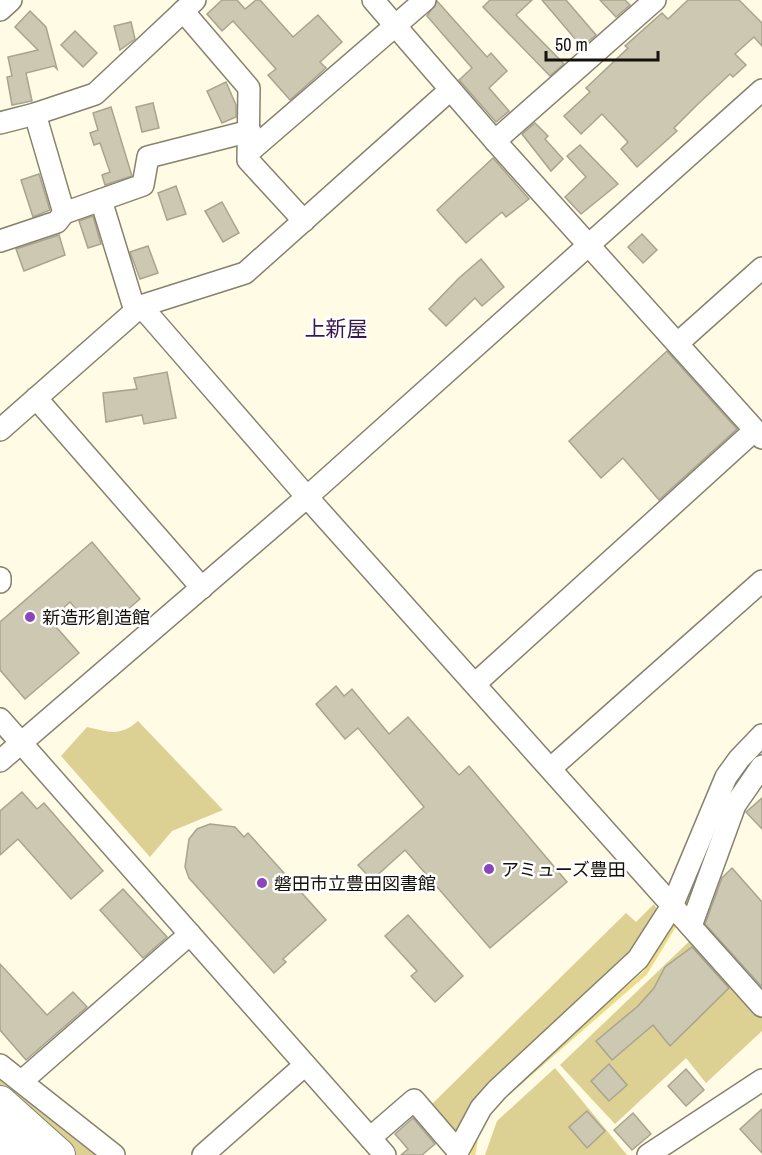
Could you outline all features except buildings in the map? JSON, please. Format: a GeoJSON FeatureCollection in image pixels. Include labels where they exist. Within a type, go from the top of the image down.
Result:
{"type":"FeatureCollection","features":[{"type":"Feature","properties":{"kind":"highway"},"geometry":{"type":"LineString","coordinates":[[11,1092],[59,1155]]}},
{"type":"Feature","properties":{"kind":"highway"},"geometry":{"type":"LineString","coordinates":[[0,1138],[22,1155]]}},
{"type":"Feature","properties":{"kind":"street"},"geometry":{"type":"LineString","coordinates":[[0,10],[12,0]]}},
{"type":"Feature","properties":{"kind":"street"},"geometry":{"type":"LineString","coordinates":[[372,0],[495,141],[759,434],[476,683]]}},
{"type":"Feature","properties":{"kind":"street"},"geometry":{"type":"LineString","coordinates":[[0,241],[57,222],[64,213],[143,185],[148,157],[249,142],[425,0]]}},
{"type":"Feature","properties":{"kind":"street"},"geometry":{"type":"LineString","coordinates":[[495,141],[655,0]]}},
{"type":"Feature","properties":{"kind":"street"},"geometry":{"type":"LineString","coordinates":[[0,123],[95,94],[189,6],[249,88],[248,160],[304,221]]}},
{"type":"Feature","properties":{"kind":"street"},"geometry":{"type":"LineString","coordinates":[[0,430],[138,309],[245,273],[450,90]]}},
{"type":"Feature","properties":{"kind":"street"},"geometry":{"type":"LineString","coordinates":[[0,761],[307,497],[762,90]]}},
{"type":"Feature","properties":{"kind":"street"},"geometry":{"type":"LineString","coordinates":[[35,114],[64,213]]}},
{"type":"Feature","properties":{"kind":"street"},"geometry":{"type":"LineString","coordinates":[[101,200],[138,309],[476,683],[762,1006]]}},
{"type":"Feature","properties":{"kind":"street"},"geometry":{"type":"LineString","coordinates":[[678,343],[762,268]]}},
{"type":"Feature","properties":{"kind":"street"},"geometry":{"type":"LineString","coordinates":[[36,398],[202,588]]}},
{"type":"Feature","properties":{"kind":"street"},"geometry":{"type":"LineString","coordinates":[[551,768],[762,580]]}},
{"type":"Feature","properties":{"kind":"street"},"geometry":{"type":"LineString","coordinates":[[0,719],[385,1155]]}},
{"type":"Feature","properties":{"kind":"street"},"geometry":{"type":"LineString","coordinates":[[369,1138],[414,1100],[458,1151],[481,1108],[496,1090],[638,959],[672,906],[726,777],[738,759],[762,735]]}},
{"type":"Feature","properties":{"kind":"street"},"geometry":{"type":"LineString","coordinates":[[691,926],[735,805],[762,766]]}},
{"type":"Feature","properties":{"kind":"street"},"geometry":{"type":"LineString","coordinates":[[11,1092],[190,934]]}},
{"type":"Feature","properties":{"kind":"street"},"geometry":{"type":"LineString","coordinates":[[0,1065],[11,1092],[114,1155]]}},
{"type":"Feature","properties":{"kind":"street"},"geometry":{"type":"LineString","coordinates":[[203,1155],[304,1065]]}},
{"type":"Feature","properties":{"kind":"street"},"geometry":{"type":"LineString","coordinates":[[648,1155],[762,1080]]}},
{"type":"Feature","properties":{"kind":"shaded area"},"geometry":{"type":"Polygon","coordinates":[[[138,721],[223,810],[172,831],[150,857],[61,756],[87,727],[114,732],[126,729],[138,721]]]}},
{"type":"Feature","properties":{"kind":"shaded area"},"geometry":{"type":"Polygon","coordinates":[[[654,904],[663,920],[453,1145],[430,1106],[626,913],[636,922],[654,904]]]}},
{"type":"Feature","properties":{"kind":"shaded area"},"geometry":{"type":"Polygon","coordinates":[[[697,934],[762,1006],[762,1031],[706,1083],[686,1058],[615,1124],[560,1065],[697,934]]]}},
{"type":"Feature","properties":{"kind":"shaded area"},"geometry":{"type":"Polygon","coordinates":[[[0,1068],[113,1155],[75,1155],[0,1090],[0,1068]]]}},
{"type":"Feature","properties":{"kind":"shaded area"},"geometry":{"type":"Polygon","coordinates":[[[555,1068],[627,1155],[485,1155],[497,1121],[555,1068]]]}},
{"type":"Feature","properties":{"kind":"waterway"},"geometry":{"type":"LineString","coordinates":[[682,909],[704,856]]}},
{"type":"Feature","properties":{"kind":"waterway"},"geometry":{"type":"LineString","coordinates":[[518,1084],[645,973],[678,919]]}},
{"type":"Feature","properties":{"kind":"waterway"},"geometry":{"type":"LineString","coordinates":[[473,1155],[476,1137]]}},
{"type":"Feature","properties":{"kind":"place","name":"新造形創造館"},"geometry":{"type":"Point","coordinates":[30,617]}},
{"type":"Feature","properties":{"kind":"place","name":"アミューズ豊田"},"geometry":{"type":"Point","coordinates":[489,869]}},
{"type":"Feature","properties":{"kind":"place","name":"磐田市立豊田図書館"},"geometry":{"type":"Point","coordinates":[262,883]}},
{"type":"Feature","properties":{"kind":"district","name":"上新屋"},"geometry":{"type":"Point","coordinates":[336,328]}}]}
